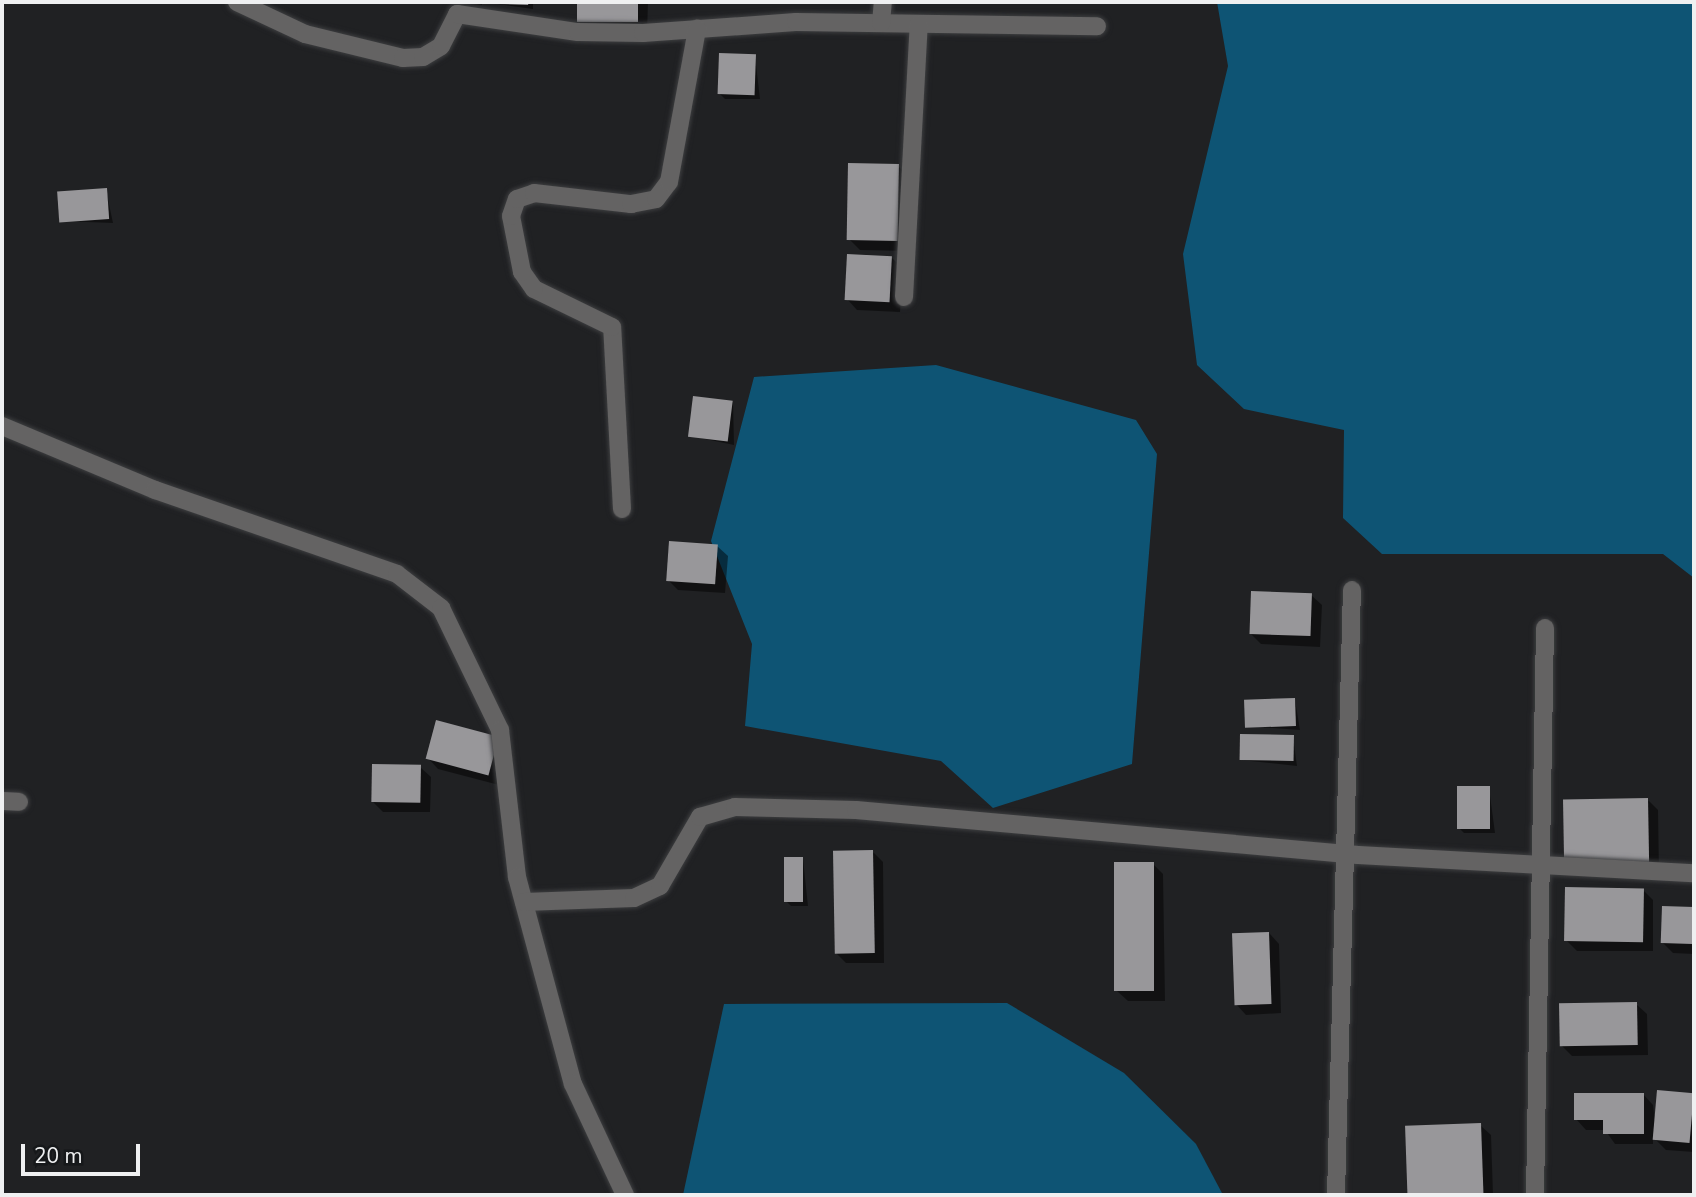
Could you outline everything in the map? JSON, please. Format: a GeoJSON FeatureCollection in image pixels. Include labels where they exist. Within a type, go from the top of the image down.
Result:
{"type":"FeatureCollection","features":[{"type":"Feature","properties":{"kind":"street"},"geometry":{"type":"LineString","coordinates":[[237,2],[305,34],[403,58],[423,57],[441,46],[457,14],[578,32],[881,23],[1097,26]]}},
{"type":"Feature","properties":{"kind":"street"},"geometry":{"type":"LineString","coordinates":[[881,23],[883,2]]}},
{"type":"Feature","properties":{"kind":"street"},"geometry":{"type":"LineString","coordinates":[[904,298],[919,24]]}},
{"type":"Feature","properties":{"kind":"street"},"geometry":{"type":"LineString","coordinates":[[622,509],[612,327],[534,289],[522,272],[511,216],[517,199],[534,193],[631,204],[656,199],[669,182],[698,29]]}},
{"type":"Feature","properties":{"kind":"street"},"geometry":{"type":"LineString","coordinates":[[2,426],[419,587],[441,608],[500,730],[524,902],[573,1084],[625,1195]]}},
{"type":"Feature","properties":{"kind":"street"},"geometry":{"type":"LineString","coordinates":[[1336,1195],[1341,853],[1352,590]]}},
{"type":"Feature","properties":{"kind":"street"},"geometry":{"type":"LineString","coordinates":[[1535,1195],[1545,628]]}},
{"type":"Feature","properties":{"kind":"street"},"geometry":{"type":"LineString","coordinates":[[524,902],[635,898],[660,886],[700,817],[735,807],[856,810],[1341,853],[1694,873]]}},
{"type":"Feature","properties":{"kind":"water"},"geometry":{"type":"Polygon","coordinates":[[[1217,2],[1694,2],[1694,578],[1663,554],[1382,554],[1343,518],[1344,430],[1244,409],[1197,365],[1183,254],[1228,66],[1217,2]]]}},
{"type":"Feature","properties":{"kind":"water"},"geometry":{"type":"Polygon","coordinates":[[[936,365],[1136,420],[1157,454],[1132,764],[993,808],[941,761],[745,726],[752,644],[711,541],[754,377],[936,365]]]}},
{"type":"Feature","properties":{"kind":"water"},"geometry":{"type":"Polygon","coordinates":[[[1007,1003],[1124,1073],[1196,1144],[1223,1195],[683,1195],[724,1004],[1007,1003]]]}},
{"type":"Feature","properties":{"kind":"building"},"geometry":{"type":"Polygon","coordinates":[[[500,2],[529,2],[528,5],[500,2]]]}},
{"type":"Feature","properties":{"kind":"building"},"geometry":{"type":"Polygon","coordinates":[[[577,2],[638,2],[638,22],[577,22],[577,2]]]}},
{"type":"Feature","properties":{"kind":"building"},"geometry":{"type":"Polygon","coordinates":[[[719,53],[756,54],[755,95],[718,94],[719,53]]]}},
{"type":"Feature","properties":{"kind":"building"},"geometry":{"type":"Polygon","coordinates":[[[848,163],[899,164],[898,241],[847,240],[848,163]]]}},
{"type":"Feature","properties":{"kind":"building"},"geometry":{"type":"Polygon","coordinates":[[[107,188],[109,219],[59,222],[57,191],[107,188]]]}},
{"type":"Feature","properties":{"kind":"building"},"geometry":{"type":"Polygon","coordinates":[[[847,254],[892,256],[890,302],[845,300],[847,254]]]}},
{"type":"Feature","properties":{"kind":"building"},"geometry":{"type":"Polygon","coordinates":[[[693,396],[733,401],[728,442],[688,437],[693,396]]]}},
{"type":"Feature","properties":{"kind":"building"},"geometry":{"type":"Polygon","coordinates":[[[669,541],[718,544],[715,584],[666,581],[669,541]]]}},
{"type":"Feature","properties":{"kind":"building"},"geometry":{"type":"Polygon","coordinates":[[[1251,591],[1312,593],[1310,636],[1249,634],[1251,591]]]}},
{"type":"Feature","properties":{"kind":"building"},"geometry":{"type":"Polygon","coordinates":[[[1295,698],[1296,726],[1245,728],[1244,700],[1295,698]]]}},
{"type":"Feature","properties":{"kind":"building"},"geometry":{"type":"Polygon","coordinates":[[[436,720],[499,737],[488,775],[426,759],[436,720]]]}},
{"type":"Feature","properties":{"kind":"building"},"geometry":{"type":"Polygon","coordinates":[[[1240,734],[1294,735],[1294,761],[1240,760],[1240,734]]]}},
{"type":"Feature","properties":{"kind":"building"},"geometry":{"type":"Polygon","coordinates":[[[372,764],[421,765],[420,803],[371,802],[372,764]]]}},
{"type":"Feature","properties":{"kind":"building"},"geometry":{"type":"Polygon","coordinates":[[[1457,786],[1490,786],[1490,829],[1457,829],[1457,786]]]}},
{"type":"Feature","properties":{"kind":"building"},"geometry":{"type":"Polygon","coordinates":[[[1648,798],[1649,864],[1564,865],[1563,799],[1648,798]]]}},
{"type":"Feature","properties":{"kind":"building"},"geometry":{"type":"Polygon","coordinates":[[[873,850],[875,953],[835,954],[833,851],[873,850]]]}},
{"type":"Feature","properties":{"kind":"building"},"geometry":{"type":"Polygon","coordinates":[[[784,857],[803,857],[803,902],[784,902],[784,857]]]}},
{"type":"Feature","properties":{"kind":"building"},"geometry":{"type":"Polygon","coordinates":[[[1114,862],[1154,862],[1154,991],[1114,991],[1114,862]]]}},
{"type":"Feature","properties":{"kind":"building"},"geometry":{"type":"Polygon","coordinates":[[[1565,887],[1644,888],[1643,942],[1564,941],[1565,887]]]}},
{"type":"Feature","properties":{"kind":"building"},"geometry":{"type":"Polygon","coordinates":[[[1662,906],[1694,907],[1693,944],[1661,943],[1662,906]]]}},
{"type":"Feature","properties":{"kind":"building"},"geometry":{"type":"Polygon","coordinates":[[[1269,932],[1272,1004],[1235,1005],[1232,933],[1269,932]]]}},
{"type":"Feature","properties":{"kind":"building"},"geometry":{"type":"Polygon","coordinates":[[[1637,1002],[1638,1045],[1560,1046],[1559,1003],[1637,1002]]]}},
{"type":"Feature","properties":{"kind":"building"},"geometry":{"type":"Polygon","coordinates":[[[1657,1090],[1694,1093],[1690,1143],[1653,1140],[1657,1090]]]}},
{"type":"Feature","properties":{"kind":"building"},"geometry":{"type":"Polygon","coordinates":[[[1574,1093],[1644,1093],[1644,1134],[1603,1134],[1603,1120],[1574,1120],[1574,1093]]]}},
{"type":"Feature","properties":{"kind":"building"},"geometry":{"type":"Polygon","coordinates":[[[1481,1123],[1484,1195],[1407,1195],[1405,1126],[1481,1123]]]}}]}
